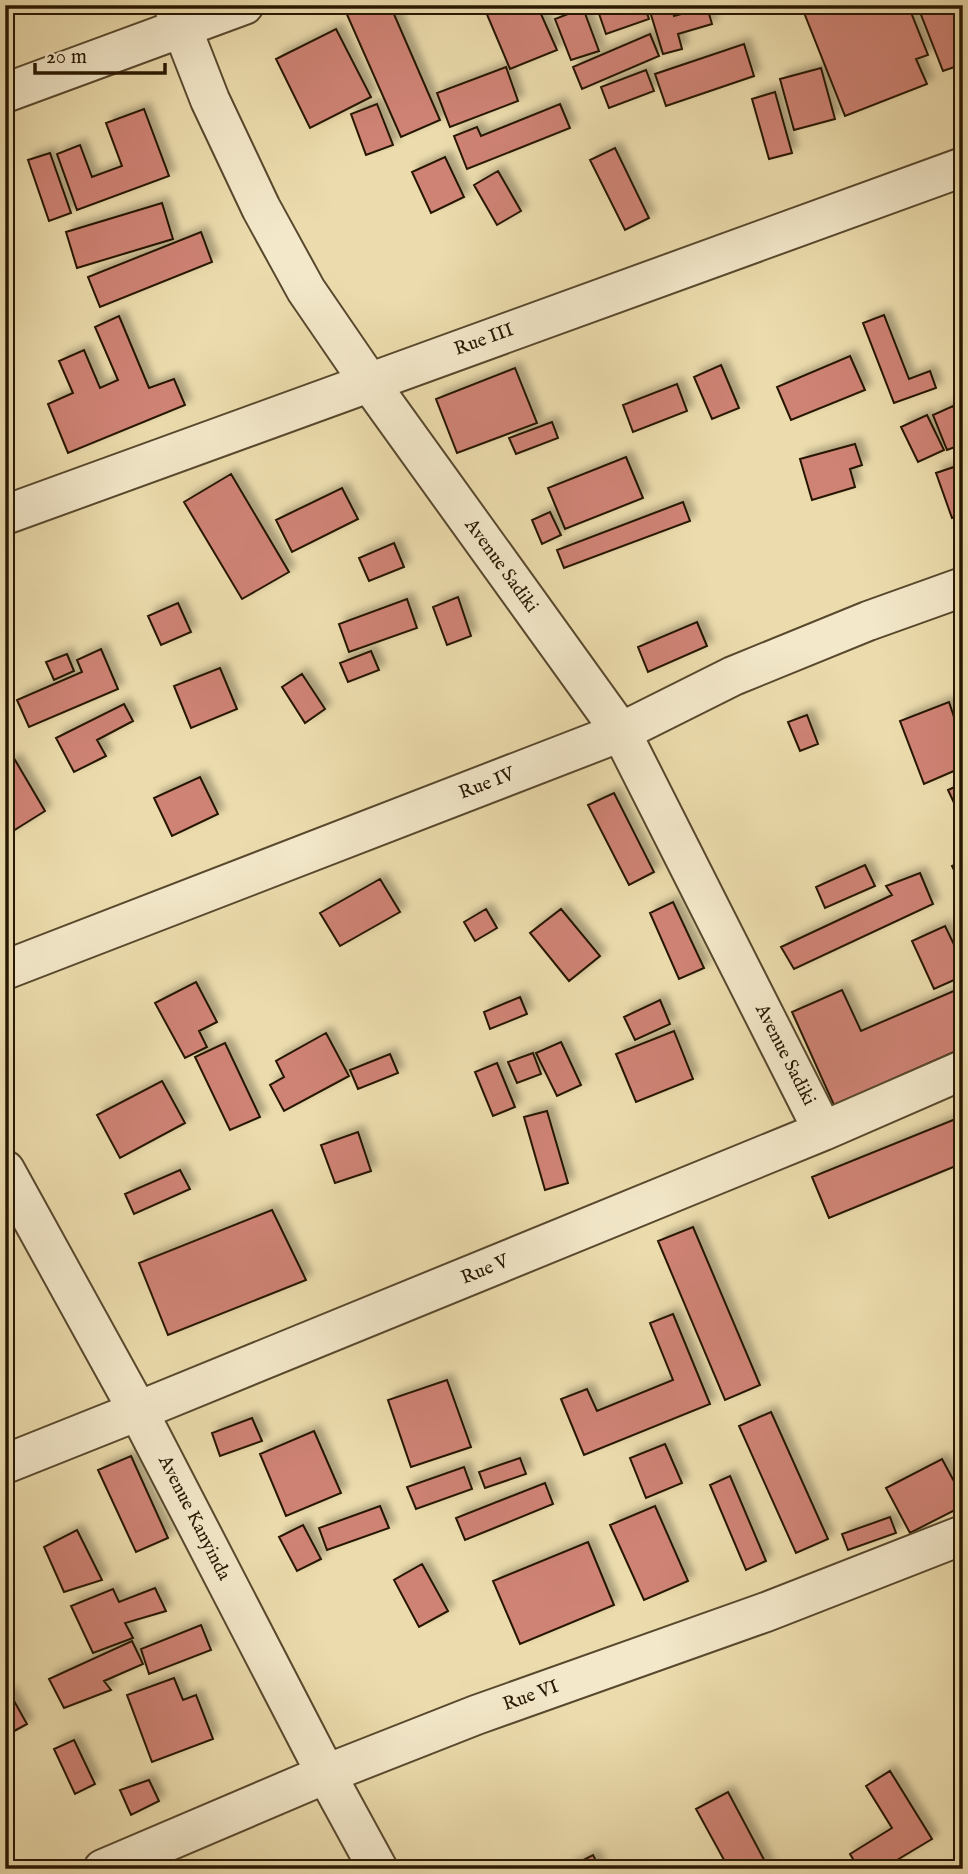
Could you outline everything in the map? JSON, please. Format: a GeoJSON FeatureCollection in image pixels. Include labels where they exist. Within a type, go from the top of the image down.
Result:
{"type":"FeatureCollection","features":[{"type":"Feature","properties":{"kind":"street"},"geometry":{"type":"LineString","coordinates":[[5,93],[177,17],[244,5]]}},
{"type":"Feature","properties":{"kind":"street","name":"Avenue Sadiki"},"geometry":{"type":"LineString","coordinates":[[177,17],[210,100],[261,208],[306,290],[621,732],[823,1131]]}},
{"type":"Feature","properties":{"kind":"street","name":"Rue III"},"geometry":{"type":"LineString","coordinates":[[5,515],[963,167]]}},
{"type":"Feature","properties":{"kind":"street","name":"Rue IV"},"geometry":{"type":"LineString","coordinates":[[5,970],[621,732],[733,676],[868,621],[963,587]]}},
{"type":"Feature","properties":{"kind":"street","name":"Rue V"},"geometry":{"type":"LineString","coordinates":[[5,1464],[823,1131],[963,1070]]}},
{"type":"Feature","properties":{"kind":"street","name":"Avenue Kanyinda"},"geometry":{"type":"LineString","coordinates":[[5,1170],[138,1411],[378,1869]]}},
{"type":"Feature","properties":{"kind":"street","name":"Rue VI"},"geometry":{"type":"LineString","coordinates":[[103,1869],[326,1774],[476,1716],[766,1612],[963,1535]]}},
{"type":"Feature","properties":{"kind":"building"},"geometry":{"type":"Polygon","coordinates":[[[5,5],[27,5],[5,10],[5,5]]]}},
{"type":"Feature","properties":{"kind":"building"},"geometry":{"type":"Polygon","coordinates":[[[357,5],[390,5],[440,120],[401,137],[345,10],[357,5]]]}},
{"type":"Feature","properties":{"kind":"building"},"geometry":{"type":"Polygon","coordinates":[[[483,5],[537,5],[557,50],[510,69],[483,5]]]}},
{"type":"Feature","properties":{"kind":"building"},"geometry":{"type":"Polygon","coordinates":[[[596,5],[644,5],[649,19],[606,34],[596,5]]]}},
{"type":"Feature","properties":{"kind":"building"},"geometry":{"type":"Polygon","coordinates":[[[671,5],[674,16],[707,7],[712,24],[678,34],[682,49],[663,54],[649,8],[671,5]]]}},
{"type":"Feature","properties":{"kind":"building"},"geometry":{"type":"Polygon","coordinates":[[[801,5],[882,5],[885,11],[899,5],[908,5],[928,55],[916,59],[927,84],[845,116],[801,5]]]}},
{"type":"Feature","properties":{"kind":"building"},"geometry":{"type":"Polygon","coordinates":[[[950,5],[963,38],[963,64],[943,71],[918,7],[950,5]]]}},
{"type":"Feature","properties":{"kind":"building"},"geometry":{"type":"Polygon","coordinates":[[[583,8],[599,51],[571,60],[555,19],[583,8]]]}},
{"type":"Feature","properties":{"kind":"building"},"geometry":{"type":"Polygon","coordinates":[[[336,29],[371,97],[310,128],[276,59],[336,29]]]}},
{"type":"Feature","properties":{"kind":"building"},"geometry":{"type":"Polygon","coordinates":[[[650,34],[659,56],[582,89],[573,67],[650,34]]]}},
{"type":"Feature","properties":{"kind":"building"},"geometry":{"type":"Polygon","coordinates":[[[744,44],[754,76],[666,106],[655,74],[744,44]]]}},
{"type":"Feature","properties":{"kind":"building"},"geometry":{"type":"Polygon","coordinates":[[[506,67],[518,101],[450,127],[437,93],[506,67]]]}},
{"type":"Feature","properties":{"kind":"building"},"geometry":{"type":"Polygon","coordinates":[[[821,68],[835,119],[794,130],[780,79],[821,68]]]}},
{"type":"Feature","properties":{"kind":"building"},"geometry":{"type":"Polygon","coordinates":[[[646,70],[654,91],[609,108],[601,87],[646,70]]]}},
{"type":"Feature","properties":{"kind":"building"},"geometry":{"type":"Polygon","coordinates":[[[775,92],[792,153],[769,159],[752,99],[775,92]]]}},
{"type":"Feature","properties":{"kind":"building"},"geometry":{"type":"Polygon","coordinates":[[[377,104],[393,145],[366,155],[351,114],[377,104]]]}},
{"type":"Feature","properties":{"kind":"building"},"geometry":{"type":"Polygon","coordinates":[[[560,104],[570,128],[467,169],[454,136],[477,127],[481,136],[560,104]]]}},
{"type":"Feature","properties":{"kind":"building"},"geometry":{"type":"Polygon","coordinates":[[[144,109],[169,176],[77,210],[57,154],[80,145],[92,177],[122,166],[106,123],[144,109]]]}},
{"type":"Feature","properties":{"kind":"building"},"geometry":{"type":"Polygon","coordinates":[[[615,148],[649,218],[625,230],[590,160],[615,148]]]}},
{"type":"Feature","properties":{"kind":"building"},"geometry":{"type":"Polygon","coordinates":[[[50,153],[71,213],[49,221],[28,160],[50,153]]]}},
{"type":"Feature","properties":{"kind":"building"},"geometry":{"type":"Polygon","coordinates":[[[445,157],[464,197],[431,213],[412,172],[445,157]]]}},
{"type":"Feature","properties":{"kind":"building"},"geometry":{"type":"Polygon","coordinates":[[[498,171],[521,211],[497,225],[474,185],[498,171]]]}},
{"type":"Feature","properties":{"kind":"building"},"geometry":{"type":"Polygon","coordinates":[[[162,203],[173,239],[77,268],[66,232],[162,203]]]}},
{"type":"Feature","properties":{"kind":"building"},"geometry":{"type":"Polygon","coordinates":[[[201,232],[212,262],[100,307],[88,277],[201,232]]]}},
{"type":"Feature","properties":{"kind":"building"},"geometry":{"type":"Polygon","coordinates":[[[884,315],[909,379],[930,371],[936,388],[894,403],[863,323],[884,315]]]}},
{"type":"Feature","properties":{"kind":"building"},"geometry":{"type":"Polygon","coordinates":[[[119,316],[149,388],[174,379],[185,405],[68,453],[48,404],[73,393],[59,361],[84,350],[100,388],[118,380],[95,327],[119,316]]]}},
{"type":"Feature","properties":{"kind":"building"},"geometry":{"type":"Polygon","coordinates":[[[850,356],[865,390],[791,420],[777,387],[850,356]]]}},
{"type":"Feature","properties":{"kind":"building"},"geometry":{"type":"Polygon","coordinates":[[[721,365],[739,408],[712,419],[694,377],[721,365]]]}},
{"type":"Feature","properties":{"kind":"building"},"geometry":{"type":"Polygon","coordinates":[[[515,368],[537,423],[457,453],[436,399],[515,368]]]}},
{"type":"Feature","properties":{"kind":"building"},"geometry":{"type":"Polygon","coordinates":[[[677,384],[687,411],[633,432],[623,405],[677,384]]]}},
{"type":"Feature","properties":{"kind":"building"},"geometry":{"type":"Polygon","coordinates":[[[953,406],[963,429],[963,444],[947,450],[933,415],[953,406]]]}},
{"type":"Feature","properties":{"kind":"building"},"geometry":{"type":"Polygon","coordinates":[[[927,415],[944,450],[918,462],[901,427],[927,415]]]}},
{"type":"Feature","properties":{"kind":"building"},"geometry":{"type":"Polygon","coordinates":[[[552,422],[558,438],[516,454],[509,438],[552,422]]]}},
{"type":"Feature","properties":{"kind":"building"},"geometry":{"type":"Polygon","coordinates":[[[855,444],[862,465],[850,469],[855,487],[812,500],[800,459],[855,444]]]}},
{"type":"Feature","properties":{"kind":"building"},"geometry":{"type":"Polygon","coordinates":[[[626,457],[643,498],[565,529],[548,488],[626,457]]]}},
{"type":"Feature","properties":{"kind":"building"},"geometry":{"type":"Polygon","coordinates":[[[963,464],[963,514],[952,518],[936,473],[963,464]]]}},
{"type":"Feature","properties":{"kind":"building"},"geometry":{"type":"Polygon","coordinates":[[[231,474],[289,572],[242,599],[184,502],[231,474]]]}},
{"type":"Feature","properties":{"kind":"building"},"geometry":{"type":"Polygon","coordinates":[[[342,488],[358,519],[292,552],[276,520],[342,488]]]}},
{"type":"Feature","properties":{"kind":"building"},"geometry":{"type":"Polygon","coordinates":[[[683,502],[690,521],[564,568],[557,550],[683,502]]]}},
{"type":"Feature","properties":{"kind":"building"},"geometry":{"type":"Polygon","coordinates":[[[550,512],[561,535],[542,544],[532,520],[550,512]]]}},
{"type":"Feature","properties":{"kind":"building"},"geometry":{"type":"Polygon","coordinates":[[[394,543],[404,567],[369,581],[359,558],[394,543]]]}},
{"type":"Feature","properties":{"kind":"building"},"geometry":{"type":"Polygon","coordinates":[[[458,597],[471,636],[447,645],[433,607],[458,597]]]}},
{"type":"Feature","properties":{"kind":"building"},"geometry":{"type":"Polygon","coordinates":[[[407,599],[417,628],[349,652],[339,624],[407,599]]]}},
{"type":"Feature","properties":{"kind":"building"},"geometry":{"type":"Polygon","coordinates":[[[178,603],[191,632],[161,645],[148,616],[178,603]]]}},
{"type":"Feature","properties":{"kind":"building"},"geometry":{"type":"Polygon","coordinates":[[[697,622],[707,646],[648,672],[638,647],[697,622]]]}},
{"type":"Feature","properties":{"kind":"building"},"geometry":{"type":"Polygon","coordinates":[[[101,649],[118,689],[29,727],[17,700],[82,672],[77,660],[101,649]]]}},
{"type":"Feature","properties":{"kind":"building"},"geometry":{"type":"Polygon","coordinates":[[[371,651],[379,670],[348,682],[340,663],[371,651]]]}},
{"type":"Feature","properties":{"kind":"building"},"geometry":{"type":"Polygon","coordinates":[[[67,654],[74,671],[54,680],[46,662],[67,654]]]}},
{"type":"Feature","properties":{"kind":"building"},"geometry":{"type":"Polygon","coordinates":[[[220,668],[237,709],[191,728],[174,686],[220,668]]]}},
{"type":"Feature","properties":{"kind":"building"},"geometry":{"type":"Polygon","coordinates":[[[302,674],[325,709],[305,723],[282,687],[302,674]]]}},
{"type":"Feature","properties":{"kind":"building"},"geometry":{"type":"Polygon","coordinates":[[[963,697],[963,728],[954,700],[963,697]]]}},
{"type":"Feature","properties":{"kind":"building"},"geometry":{"type":"Polygon","coordinates":[[[949,702],[963,744],[963,767],[924,784],[900,721],[949,702]]]}},
{"type":"Feature","properties":{"kind":"building"},"geometry":{"type":"Polygon","coordinates":[[[124,704],[133,721],[97,740],[106,756],[74,772],[56,738],[124,704]]]}},
{"type":"Feature","properties":{"kind":"building"},"geometry":{"type":"Polygon","coordinates":[[[807,715],[818,744],[800,751],[788,722],[807,715]]]}},
{"type":"Feature","properties":{"kind":"building"},"geometry":{"type":"Polygon","coordinates":[[[15,760],[45,811],[5,836],[5,766],[15,760]]]}},
{"type":"Feature","properties":{"kind":"building"},"geometry":{"type":"Polygon","coordinates":[[[200,777],[218,814],[172,836],[154,798],[200,777]]]}},
{"type":"Feature","properties":{"kind":"building"},"geometry":{"type":"Polygon","coordinates":[[[963,783],[963,822],[948,790],[963,783]]]}},
{"type":"Feature","properties":{"kind":"building"},"geometry":{"type":"Polygon","coordinates":[[[614,793],[654,872],[629,885],[588,805],[614,793]]]}},
{"type":"Feature","properties":{"kind":"building"},"geometry":{"type":"Polygon","coordinates":[[[963,861],[963,888],[952,866],[963,861]]]}},
{"type":"Feature","properties":{"kind":"building"},"geometry":{"type":"Polygon","coordinates":[[[865,865],[875,886],[825,908],[816,887],[865,865]]]}},
{"type":"Feature","properties":{"kind":"building"},"geometry":{"type":"Polygon","coordinates":[[[920,873],[933,904],[794,969],[781,947],[892,895],[886,886],[920,873]]]}},
{"type":"Feature","properties":{"kind":"building"},"geometry":{"type":"Polygon","coordinates":[[[380,879],[400,912],[340,946],[320,913],[380,879]]]}},
{"type":"Feature","properties":{"kind":"building"},"geometry":{"type":"Polygon","coordinates":[[[673,902],[704,968],[679,979],[650,913],[673,902]]]}},
{"type":"Feature","properties":{"kind":"building"},"geometry":{"type":"Polygon","coordinates":[[[486,909],[497,928],[475,941],[464,922],[486,909]]]}},
{"type":"Feature","properties":{"kind":"building"},"geometry":{"type":"Polygon","coordinates":[[[561,909],[600,956],[569,981],[530,933],[561,909]]]}},
{"type":"Feature","properties":{"kind":"building"},"geometry":{"type":"Polygon","coordinates":[[[945,926],[963,963],[963,976],[934,989],[912,941],[945,926]]]}},
{"type":"Feature","properties":{"kind":"building"},"geometry":{"type":"Polygon","coordinates":[[[196,982],[217,1022],[199,1031],[207,1047],[185,1058],[155,1003],[196,982]]]}},
{"type":"Feature","properties":{"kind":"building"},"geometry":{"type":"Polygon","coordinates":[[[963,987],[963,1048],[834,1105],[792,1012],[842,990],[861,1031],[963,987]]]}},
{"type":"Feature","properties":{"kind":"building"},"geometry":{"type":"Polygon","coordinates":[[[520,997],[527,1014],[490,1029],[484,1012],[520,997]]]}},
{"type":"Feature","properties":{"kind":"building"},"geometry":{"type":"Polygon","coordinates":[[[660,1000],[670,1024],[635,1040],[624,1017],[660,1000]]]}},
{"type":"Feature","properties":{"kind":"building"},"geometry":{"type":"Polygon","coordinates":[[[674,1031],[693,1079],[636,1102],[616,1054],[674,1031]]]}},
{"type":"Feature","properties":{"kind":"building"},"geometry":{"type":"Polygon","coordinates":[[[326,1033],[349,1076],[284,1111],[270,1085],[284,1077],[276,1061],[326,1033]]]}},
{"type":"Feature","properties":{"kind":"building"},"geometry":{"type":"Polygon","coordinates":[[[561,1042],[581,1085],[557,1096],[536,1053],[561,1042]]]}},
{"type":"Feature","properties":{"kind":"building"},"geometry":{"type":"Polygon","coordinates":[[[225,1043],[260,1117],[230,1130],[195,1057],[225,1043]]]}},
{"type":"Feature","properties":{"kind":"building"},"geometry":{"type":"Polygon","coordinates":[[[533,1053],[541,1074],[517,1083],[508,1062],[533,1053]]]}},
{"type":"Feature","properties":{"kind":"building"},"geometry":{"type":"Polygon","coordinates":[[[390,1054],[398,1073],[358,1089],[350,1070],[390,1054]]]}},
{"type":"Feature","properties":{"kind":"building"},"geometry":{"type":"Polygon","coordinates":[[[497,1063],[515,1107],[493,1116],[475,1072],[497,1063]]]}},
{"type":"Feature","properties":{"kind":"building"},"geometry":{"type":"Polygon","coordinates":[[[162,1081],[185,1123],[120,1158],[97,1115],[162,1081]]]}},
{"type":"Feature","properties":{"kind":"building"},"geometry":{"type":"Polygon","coordinates":[[[547,1111],[568,1183],[545,1190],[524,1117],[547,1111]]]}},
{"type":"Feature","properties":{"kind":"building"},"geometry":{"type":"Polygon","coordinates":[[[963,1116],[963,1163],[829,1218],[812,1177],[963,1116]]]}},
{"type":"Feature","properties":{"kind":"building"},"geometry":{"type":"Polygon","coordinates":[[[358,1132],[371,1171],[335,1183],[321,1145],[358,1132]]]}},
{"type":"Feature","properties":{"kind":"building"},"geometry":{"type":"Polygon","coordinates":[[[180,1170],[190,1189],[134,1214],[125,1194],[180,1170]]]}},
{"type":"Feature","properties":{"kind":"building"},"geometry":{"type":"Polygon","coordinates":[[[272,1210],[306,1280],[168,1335],[139,1263],[272,1210]]]}},
{"type":"Feature","properties":{"kind":"building"},"geometry":{"type":"Polygon","coordinates":[[[693,1227],[760,1385],[725,1400],[658,1241],[693,1227]]]}},
{"type":"Feature","properties":{"kind":"building"},"geometry":{"type":"Polygon","coordinates":[[[673,1314],[710,1404],[584,1455],[561,1399],[587,1389],[597,1411],[673,1380],[650,1323],[673,1314]]]}},
{"type":"Feature","properties":{"kind":"building"},"geometry":{"type":"Polygon","coordinates":[[[447,1380],[471,1447],[411,1467],[388,1400],[447,1380]]]}},
{"type":"Feature","properties":{"kind":"building"},"geometry":{"type":"Polygon","coordinates":[[[771,1412],[828,1539],[796,1553],[739,1426],[771,1412]]]}},
{"type":"Feature","properties":{"kind":"building"},"geometry":{"type":"Polygon","coordinates":[[[252,1418],[262,1441],[220,1456],[212,1433],[252,1418]]]}},
{"type":"Feature","properties":{"kind":"building"},"geometry":{"type":"Polygon","coordinates":[[[314,1431],[341,1493],[286,1516],[260,1454],[314,1431]]]}},
{"type":"Feature","properties":{"kind":"building"},"geometry":{"type":"Polygon","coordinates":[[[665,1444],[682,1483],[646,1498],[630,1458],[665,1444]]]}},
{"type":"Feature","properties":{"kind":"building"},"geometry":{"type":"Polygon","coordinates":[[[131,1456],[168,1538],[136,1552],[98,1470],[131,1456]]]}},
{"type":"Feature","properties":{"kind":"building"},"geometry":{"type":"Polygon","coordinates":[[[520,1458],[526,1474],[485,1488],[479,1472],[520,1458]]]}},
{"type":"Feature","properties":{"kind":"building"},"geometry":{"type":"Polygon","coordinates":[[[942,1459],[963,1498],[963,1506],[910,1533],[886,1488],[942,1459]]]}},
{"type":"Feature","properties":{"kind":"building"},"geometry":{"type":"Polygon","coordinates":[[[464,1467],[472,1489],[416,1509],[407,1487],[464,1467]]]}},
{"type":"Feature","properties":{"kind":"building"},"geometry":{"type":"Polygon","coordinates":[[[730,1476],[766,1561],[746,1570],[710,1485],[730,1476]]]}},
{"type":"Feature","properties":{"kind":"building"},"geometry":{"type":"Polygon","coordinates":[[[545,1483],[553,1504],[465,1540],[456,1518],[545,1483]]]}},
{"type":"Feature","properties":{"kind":"building"},"geometry":{"type":"Polygon","coordinates":[[[380,1506],[389,1528],[327,1550],[319,1528],[380,1506]]]}},
{"type":"Feature","properties":{"kind":"building"},"geometry":{"type":"Polygon","coordinates":[[[655,1506],[688,1581],[644,1600],[610,1525],[655,1506]]]}},
{"type":"Feature","properties":{"kind":"building"},"geometry":{"type":"Polygon","coordinates":[[[890,1517],[896,1533],[848,1550],[842,1534],[890,1517]]]}},
{"type":"Feature","properties":{"kind":"building"},"geometry":{"type":"Polygon","coordinates":[[[303,1525],[321,1559],[297,1571],[279,1537],[303,1525]]]}},
{"type":"Feature","properties":{"kind":"building"},"geometry":{"type":"Polygon","coordinates":[[[77,1530],[102,1580],[64,1592],[44,1547],[77,1530]]]}},
{"type":"Feature","properties":{"kind":"building"},"geometry":{"type":"Polygon","coordinates":[[[588,1542],[614,1605],[520,1644],[493,1581],[588,1542]]]}},
{"type":"Feature","properties":{"kind":"building"},"geometry":{"type":"Polygon","coordinates":[[[422,1564],[448,1611],[419,1627],[394,1580],[422,1564]]]}},
{"type":"Feature","properties":{"kind":"building"},"geometry":{"type":"Polygon","coordinates":[[[155,1588],[166,1611],[125,1623],[133,1638],[93,1653],[71,1606],[113,1589],[119,1602],[155,1588]]]}},
{"type":"Feature","properties":{"kind":"building"},"geometry":{"type":"Polygon","coordinates":[[[201,1625],[211,1650],[149,1674],[141,1649],[201,1625]]]}},
{"type":"Feature","properties":{"kind":"building"},"geometry":{"type":"Polygon","coordinates":[[[132,1641],[143,1664],[104,1681],[111,1690],[64,1708],[49,1679],[132,1641]]]}},
{"type":"Feature","properties":{"kind":"building"},"geometry":{"type":"Polygon","coordinates":[[[174,1678],[183,1700],[196,1695],[213,1739],[152,1762],[127,1695],[174,1678]]]}},
{"type":"Feature","properties":{"kind":"building"},"geometry":{"type":"Polygon","coordinates":[[[9,1692],[27,1724],[5,1736],[5,1694],[9,1692]]]}},
{"type":"Feature","properties":{"kind":"building"},"geometry":{"type":"Polygon","coordinates":[[[74,1740],[95,1784],[75,1794],[54,1749],[74,1740]]]}},
{"type":"Feature","properties":{"kind":"building"},"geometry":{"type":"Polygon","coordinates":[[[890,1771],[932,1839],[882,1869],[859,1869],[850,1854],[892,1828],[866,1786],[890,1771]]]}},
{"type":"Feature","properties":{"kind":"building"},"geometry":{"type":"Polygon","coordinates":[[[149,1780],[159,1801],[131,1815],[120,1790],[149,1780]]]}},
{"type":"Feature","properties":{"kind":"building"},"geometry":{"type":"Polygon","coordinates":[[[728,1792],[769,1869],[729,1869],[696,1809],[728,1792]]]}},
{"type":"Feature","properties":{"kind":"building"},"geometry":{"type":"Polygon","coordinates":[[[593,1855],[600,1869],[566,1869],[593,1855]]]}}]}
